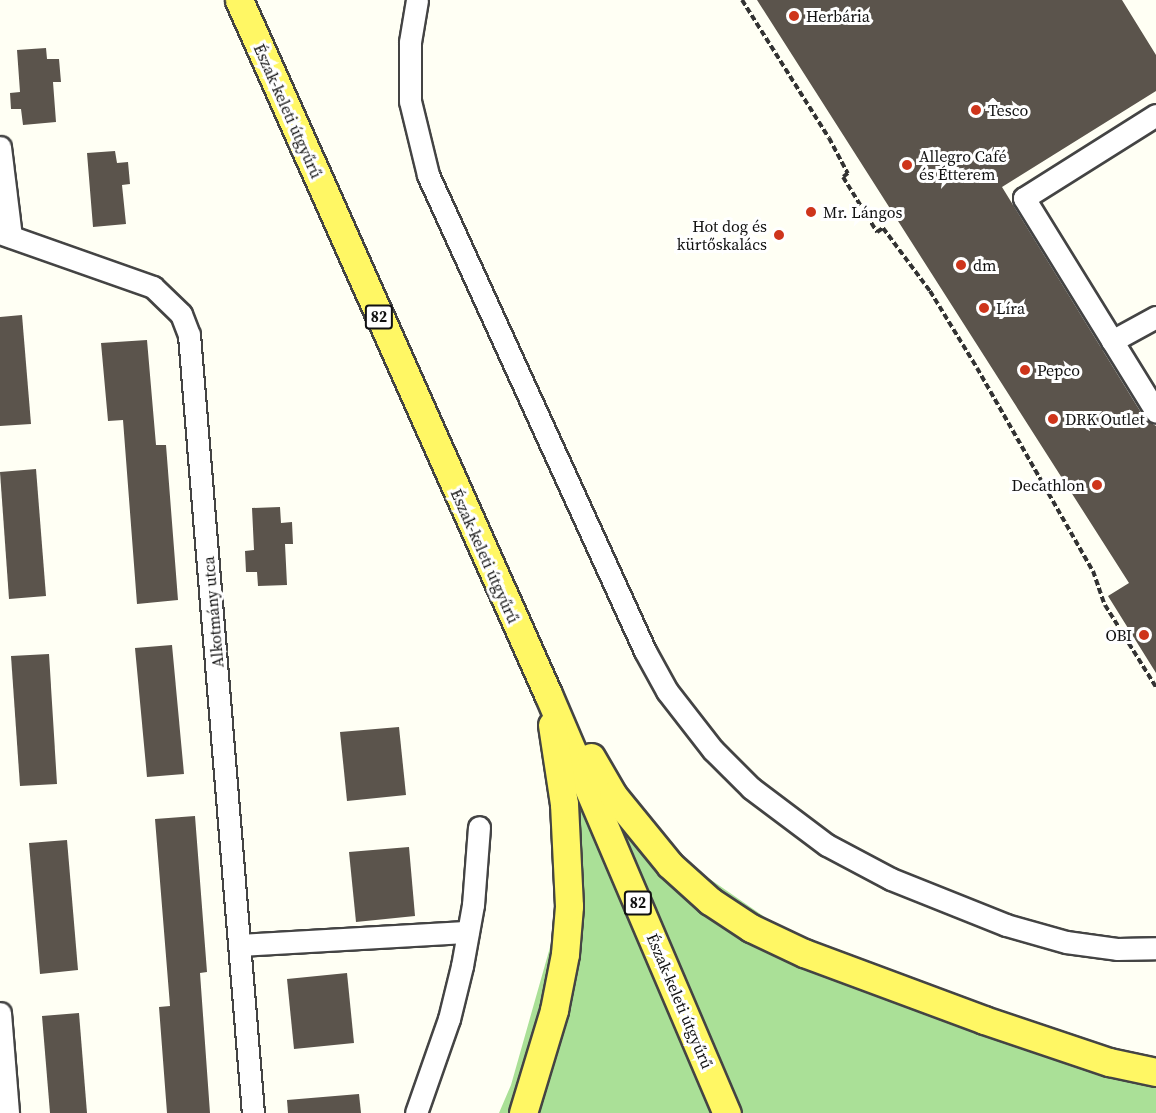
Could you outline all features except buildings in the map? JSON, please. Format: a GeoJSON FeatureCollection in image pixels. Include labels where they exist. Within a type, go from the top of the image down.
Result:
{"type":"FeatureCollection","features":[{"type":"Feature","properties":{"kind":"main road","name":"Észak-keleti útgyűrű"},"geometry":{"type":"LineString","coordinates":[[239,0],[548,694],[727,1113]]}},
{"type":"Feature","properties":{"kind":"main road"},"geometry":{"type":"LineString","coordinates":[[548,694],[642,834],[710,901],[752,928],[804,953],[984,1020],[1109,1062],[1156,1072]]}},
{"type":"Feature","properties":{"kind":"main road"},"geometry":{"type":"LineString","coordinates":[[523,1113],[554,1010],[569,906],[564,804],[548,694]]}},
{"type":"Feature","properties":{"kind":"street"},"geometry":{"type":"LineString","coordinates":[[417,0],[410,42],[410,100],[428,175],[645,651],[667,691],[712,750],[752,788],[827,845],[891,879],[1006,925],[1066,942],[1117,949],[1156,948]]}},
{"type":"Feature","properties":{"kind":"street"},"geometry":{"type":"LineString","coordinates":[[1156,115],[1024,198],[1156,412]]}},
{"type":"Feature","properties":{"kind":"street"},"geometry":{"type":"LineString","coordinates":[[0,147],[5,235]]}},
{"type":"Feature","properties":{"kind":"street","name":"Alkotmány utca"},"geometry":{"type":"LineString","coordinates":[[5,235],[153,287],[181,314],[189,335],[241,945],[253,1113]]}},
{"type":"Feature","properties":{"kind":"street"},"geometry":{"type":"LineString","coordinates":[[1112,341],[1156,317]]}},
{"type":"Feature","properties":{"kind":"street"},"geometry":{"type":"LineString","coordinates":[[416,1113],[449,1019],[468,932],[479,827]]}},
{"type":"Feature","properties":{"kind":"street"},"geometry":{"type":"LineString","coordinates":[[241,945],[468,932]]}},
{"type":"Feature","properties":{"kind":"street"},"geometry":{"type":"LineString","coordinates":[[0,1016],[8,1113]]}},
{"type":"Feature","properties":{"kind":"path"},"geometry":{"type":"LineString","coordinates":[[742,0],[829,138],[848,173],[843,177],[877,232],[883,228],[930,291],[977,368],[1093,571],[1105,605],[1156,687]]}},
{"type":"Feature","properties":{"kind":"green space"},"geometry":{"type":"Polygon","coordinates":[[[575,768],[649,837],[818,954],[1156,1067],[1156,1113],[499,1113],[511,1085],[560,912],[575,768]]]}},
{"type":"Feature","properties":{"kind":"place","name":"Herbária"},"geometry":{"type":"Point","coordinates":[794,16]}},
{"type":"Feature","properties":{"kind":"place","name":"Tesco"},"geometry":{"type":"Point","coordinates":[976,110]}},
{"type":"Feature","properties":{"kind":"place","name":"Allegro Café és Étterem"},"geometry":{"type":"Point","coordinates":[907,165]}},
{"type":"Feature","properties":{"kind":"place","name":"Mr. Lángos"},"geometry":{"type":"Point","coordinates":[811,212]}},
{"type":"Feature","properties":{"kind":"place","name":"Hot dog és kürtőskalács"},"geometry":{"type":"Point","coordinates":[779,235]}},
{"type":"Feature","properties":{"kind":"place","name":"dm"},"geometry":{"type":"Point","coordinates":[961,265]}},
{"type":"Feature","properties":{"kind":"place","name":"Líra"},"geometry":{"type":"Point","coordinates":[984,308]}},
{"type":"Feature","properties":{"kind":"place","name":"Pepco"},"geometry":{"type":"Point","coordinates":[1025,370]}},
{"type":"Feature","properties":{"kind":"place","name":"DRK Outlet"},"geometry":{"type":"Point","coordinates":[1053,419]}},
{"type":"Feature","properties":{"kind":"place","name":"Decathlon"},"geometry":{"type":"Point","coordinates":[1097,485]}},
{"type":"Feature","properties":{"kind":"place","name":"OBI"},"geometry":{"type":"Point","coordinates":[1144,635]}}]}
